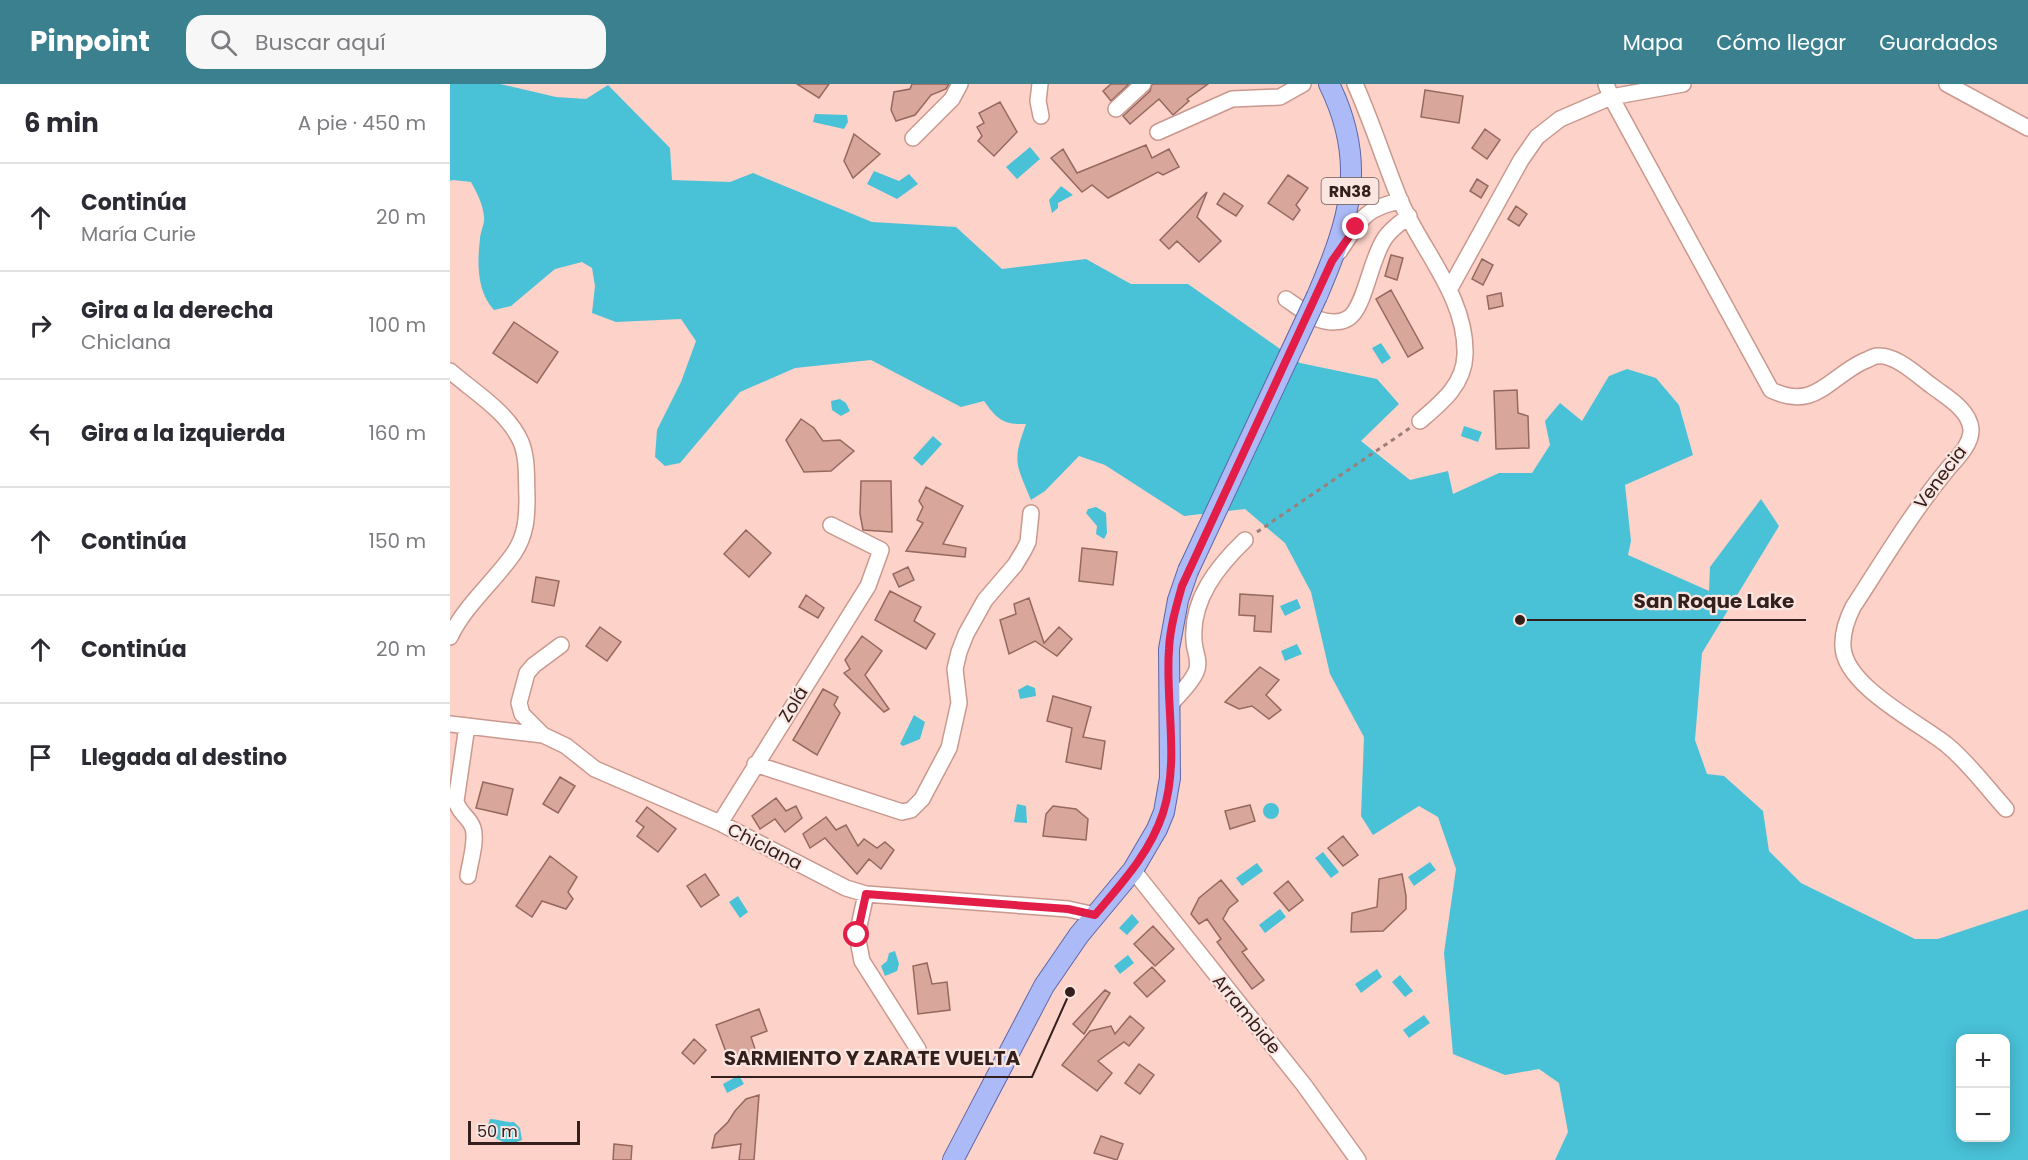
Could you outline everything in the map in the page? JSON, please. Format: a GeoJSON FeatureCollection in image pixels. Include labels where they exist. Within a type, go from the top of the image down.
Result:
{"type":"FeatureCollection","features":[{"type":"Feature","properties":{"kind":"main road","name":"RN38"},"geometry":{"type":"LineString","coordinates":[[953,1160],[1044,986],[1067,951],[1133,870],[1157,829],[1168,795],[1171,762],[1170,640],[1178,600],[1188,571],[1317,296],[1332,261],[1346,218],[1350,195],[1351,159],[1347,128],[1329,84]]}},
{"type":"Feature","properties":{"kind":"street"},"geometry":{"type":"LineString","coordinates":[[914,138],[952,99],[960,84]]}},
{"type":"Feature","properties":{"kind":"street"},"geometry":{"type":"LineString","coordinates":[[1040,84],[1038,101],[1041,116]]}},
{"type":"Feature","properties":{"kind":"street"},"geometry":{"type":"LineString","coordinates":[[1116,109],[1143,84]]}},
{"type":"Feature","properties":{"kind":"street"},"geometry":{"type":"LineString","coordinates":[[1158,132],[1232,99],[1280,98],[1303,84]]}},
{"type":"Feature","properties":{"kind":"street"},"geometry":{"type":"LineString","coordinates":[[1355,84],[1401,201],[1449,290],[1459,316],[1463,336],[1465,354],[1463,370],[1455,387],[1420,421]]}},
{"type":"Feature","properties":{"kind":"street"},"geometry":{"type":"LineString","coordinates":[[1449,290],[1521,160],[1537,137],[1560,119],[1608,91],[1683,84]]}},
{"type":"Feature","properties":{"kind":"street"},"geometry":{"type":"LineString","coordinates":[[1947,84],[2028,128]]}},
{"type":"Feature","properties":{"kind":"street","name":"Venecia"},"geometry":{"type":"LineString","coordinates":[[1608,91],[1771,390],[1783,396],[1798,398],[1813,394],[1858,364],[1877,356],[1898,360],[1961,409],[1968,420],[1971,431],[1965,447],[1921,502],[1852,607],[1846,623],[1843,648],[1850,666],[1861,682],[1950,748],[2006,809]]}},
{"type":"Feature","properties":{"kind":"street"},"geometry":{"type":"LineString","coordinates":[[1332,261],[1369,211],[1382,205],[1401,201]]}},
{"type":"Feature","properties":{"kind":"street"},"geometry":{"type":"LineString","coordinates":[[1286,299],[1326,322],[1339,322],[1352,316],[1385,238],[1408,216]]}},
{"type":"Feature","properties":{"kind":"street"},"geometry":{"type":"LineString","coordinates":[[450,371],[501,415],[521,444],[526,468],[528,521],[514,554],[457,623],[450,637]]}},
{"type":"Feature","properties":{"kind":"street"},"geometry":{"type":"LineString","coordinates":[[755,764],[902,812],[911,810],[922,799],[949,748],[959,703],[955,669],[966,634],[985,600],[1015,565],[1024,550],[1028,542],[1031,513]]}},
{"type":"Feature","properties":{"kind":"street","name":"Zolá"},"geometry":{"type":"LineString","coordinates":[[720,823],[868,586],[881,550],[831,525]]}},
{"type":"Feature","properties":{"kind":"street"},"geometry":{"type":"LineString","coordinates":[[1170,705],[1196,672],[1198,662],[1194,641],[1195,618],[1199,601],[1224,562],[1245,540]]}},
{"type":"Feature","properties":{"kind":"street"},"geometry":{"type":"LineString","coordinates":[[543,735],[522,714],[519,703],[527,673],[561,645]]}},
{"type":"Feature","properties":{"kind":"street","name":"Chiclana"},"geometry":{"type":"LineString","coordinates":[[450,724],[543,735],[566,746],[595,769],[720,823],[846,888],[866,894],[1068,909],[1095,915]]}},
{"type":"Feature","properties":{"kind":"street"},"geometry":{"type":"LineString","coordinates":[[467,726],[456,801],[458,810],[467,818],[474,835],[468,876]]}},
{"type":"Feature","properties":{"kind":"street","name":"Arrambide"},"geometry":{"type":"LineString","coordinates":[[1133,870],[1304,1085],[1359,1160]]}},
{"type":"Feature","properties":{"kind":"street"},"geometry":{"type":"LineString","coordinates":[[866,894],[857,935],[862,961],[918,1049]]}},
{"type":"Feature","properties":{"kind":"path"},"geometry":{"type":"LineString","coordinates":[[1245,540],[1420,421]]}},
{"type":"Feature","properties":{"kind":"water"},"geometry":{"type":"Polygon","coordinates":[[[450,84],[500,84],[556,97],[586,99],[608,85],[670,148],[672,180],[730,182],[753,173],[872,222],[956,227],[1002,269],[1086,259],[1131,284],[1188,284],[1300,363],[1377,379],[1399,404],[1361,441],[1410,480],[1448,471],[1453,494],[1499,473],[1532,473],[1550,445],[1545,421],[1560,403],[1582,421],[1609,376],[1627,369],[1656,378],[1679,405],[1693,455],[1625,485],[1631,541],[1628,555],[1709,591],[1710,567],[1761,499],[1779,526],[1702,653],[1695,740],[1707,774],[1724,776],[1763,811],[1769,851],[1801,883],[1915,939],[1938,939],[2028,909],[2028,1160],[1555,1160],[1568,1132],[1559,1083],[1539,1069],[1505,1075],[1453,1054],[1444,953],[1456,869],[1438,817],[1419,806],[1373,835],[1361,816],[1364,737],[1330,674],[1311,592],[1285,543],[1245,509],[1184,516],[1105,465],[1079,456],[1045,491],[1031,500],[1019,470],[1017,455],[1026,424],[1001,420],[984,401],[961,407],[871,360],[795,368],[740,392],[680,463],[665,466],[655,457],[657,430],[681,382],[696,341],[681,319],[616,322],[592,313],[595,286],[592,268],[582,262],[555,269],[511,306],[494,310],[484,295],[479,277],[480,236],[484,220],[481,203],[471,182],[450,181],[450,84]]]}},
{"type":"Feature","properties":{"kind":"water"},"geometry":{"type":"Polygon","coordinates":[[[815,114],[847,115],[848,122],[844,129],[813,122],[815,114]]]}},
{"type":"Feature","properties":{"kind":"water"},"geometry":{"type":"Polygon","coordinates":[[[1030,147],[1040,159],[1017,179],[1006,167],[1030,147]]]}},
{"type":"Feature","properties":{"kind":"water"},"geometry":{"type":"Polygon","coordinates":[[[874,171],[899,181],[909,174],[918,184],[897,199],[867,184],[874,171]]]}},
{"type":"Feature","properties":{"kind":"water"},"geometry":{"type":"Polygon","coordinates":[[[1061,186],[1073,195],[1058,203],[1058,208],[1052,213],[1049,200],[1061,186]]]}},
{"type":"Feature","properties":{"kind":"water"},"geometry":{"type":"Polygon","coordinates":[[[1381,343],[1391,358],[1382,364],[1372,348],[1381,343]]]}},
{"type":"Feature","properties":{"kind":"water"},"geometry":{"type":"Polygon","coordinates":[[[840,399],[846,403],[850,411],[841,416],[832,410],[831,401],[840,399]]]}},
{"type":"Feature","properties":{"kind":"water"},"geometry":{"type":"Polygon","coordinates":[[[1464,426],[1482,432],[1478,442],[1461,436],[1464,426]]]}},
{"type":"Feature","properties":{"kind":"water"},"geometry":{"type":"Polygon","coordinates":[[[933,436],[942,444],[922,466],[913,458],[933,436]]]}},
{"type":"Feature","properties":{"kind":"water"},"geometry":{"type":"Polygon","coordinates":[[[1096,507],[1106,513],[1107,533],[1104,539],[1096,534],[1097,526],[1086,513],[1088,509],[1096,507]]]}},
{"type":"Feature","properties":{"kind":"water"},"geometry":{"type":"Polygon","coordinates":[[[1297,599],[1301,608],[1285,616],[1280,606],[1297,599]]]}},
{"type":"Feature","properties":{"kind":"water"},"geometry":{"type":"Polygon","coordinates":[[[1297,644],[1302,654],[1285,661],[1281,651],[1297,644]]]}},
{"type":"Feature","properties":{"kind":"water"},"geometry":{"type":"Polygon","coordinates":[[[1027,685],[1035,688],[1036,696],[1020,699],[1018,690],[1027,685]]]}},
{"type":"Feature","properties":{"kind":"water"},"geometry":{"type":"Polygon","coordinates":[[[914,715],[925,722],[920,739],[903,746],[900,744],[914,715]]]}},
{"type":"Feature","properties":{"kind":"water"},"geometry":{"type":"Polygon","coordinates":[[[1271,803],[1277,805],[1279,811],[1277,817],[1271,819],[1265,817],[1263,811],[1265,805],[1271,803]]]}},
{"type":"Feature","properties":{"kind":"water"},"geometry":{"type":"Polygon","coordinates":[[[1017,804],[1026,806],[1027,823],[1014,822],[1017,804]]]}},
{"type":"Feature","properties":{"kind":"water"},"geometry":{"type":"Polygon","coordinates":[[[1323,852],[1339,872],[1331,878],[1315,858],[1323,852]]]}},
{"type":"Feature","properties":{"kind":"water"},"geometry":{"type":"Polygon","coordinates":[[[1430,862],[1436,870],[1414,886],[1408,877],[1430,862]]]}},
{"type":"Feature","properties":{"kind":"water"},"geometry":{"type":"Polygon","coordinates":[[[1257,863],[1263,871],[1242,886],[1236,878],[1257,863]]]}},
{"type":"Feature","properties":{"kind":"water"},"geometry":{"type":"Polygon","coordinates":[[[738,896],[748,912],[740,918],[729,902],[738,896]]]}},
{"type":"Feature","properties":{"kind":"water"},"geometry":{"type":"Polygon","coordinates":[[[1280,909],[1286,917],[1265,933],[1259,925],[1280,909]]]}},
{"type":"Feature","properties":{"kind":"water"},"geometry":{"type":"Polygon","coordinates":[[[1132,914],[1139,922],[1127,935],[1119,928],[1132,914]]]}},
{"type":"Feature","properties":{"kind":"water"},"geometry":{"type":"Polygon","coordinates":[[[895,951],[899,964],[897,971],[885,976],[881,966],[887,961],[889,953],[895,951]]]}},
{"type":"Feature","properties":{"kind":"water"},"geometry":{"type":"Polygon","coordinates":[[[1128,955],[1134,963],[1120,974],[1114,966],[1128,955]]]}},
{"type":"Feature","properties":{"kind":"water"},"geometry":{"type":"Polygon","coordinates":[[[1377,969],[1382,977],[1361,993],[1355,984],[1377,969]]]}},
{"type":"Feature","properties":{"kind":"water"},"geometry":{"type":"Polygon","coordinates":[[[1400,975],[1413,991],[1405,997],[1392,982],[1400,975]]]}},
{"type":"Feature","properties":{"kind":"water"},"geometry":{"type":"Polygon","coordinates":[[[1424,1015],[1430,1023],[1409,1038],[1403,1030],[1424,1015]]]}},
{"type":"Feature","properties":{"kind":"water"},"geometry":{"type":"Polygon","coordinates":[[[739,1075],[744,1084],[727,1093],[723,1084],[739,1075]]]}},
{"type":"Feature","properties":{"kind":"water"},"geometry":{"type":"Polygon","coordinates":[[[490,1119],[514,1122],[520,1128],[522,1140],[509,1145],[491,1136],[486,1131],[490,1119]]]}},
{"type":"Feature","properties":{"kind":"building"},"geometry":{"type":"Polygon","coordinates":[[[797,84],[829,84],[819,98],[797,84]]]}},
{"type":"Feature","properties":{"kind":"building"},"geometry":{"type":"Polygon","coordinates":[[[912,84],[949,84],[946,89],[931,95],[915,115],[896,121],[891,110],[894,92],[910,89],[912,84]]]}},
{"type":"Feature","properties":{"kind":"building"},"geometry":{"type":"Polygon","coordinates":[[[1111,84],[1129,84],[1111,101],[1103,91],[1111,84]]]}},
{"type":"Feature","properties":{"kind":"building"},"geometry":{"type":"Polygon","coordinates":[[[1152,84],[1208,84],[1187,99],[1189,101],[1173,115],[1159,99],[1130,124],[1123,116],[1150,91],[1152,84]]]}},
{"type":"Feature","properties":{"kind":"building"},"geometry":{"type":"Polygon","coordinates":[[[1425,90],[1463,96],[1459,123],[1421,117],[1425,90]]]}},
{"type":"Feature","properties":{"kind":"building"},"geometry":{"type":"Polygon","coordinates":[[[1000,102],[1017,132],[994,156],[978,141],[982,136],[977,127],[984,123],[979,113],[1000,102]]]}},
{"type":"Feature","properties":{"kind":"building"},"geometry":{"type":"Polygon","coordinates":[[[1485,129],[1500,140],[1487,159],[1472,148],[1485,129]]]}},
{"type":"Feature","properties":{"kind":"building"},"geometry":{"type":"Polygon","coordinates":[[[854,134],[880,154],[853,178],[844,161],[854,134]]]}},
{"type":"Feature","properties":{"kind":"building"},"geometry":{"type":"Polygon","coordinates":[[[1146,145],[1152,158],[1169,149],[1179,167],[1163,175],[1158,172],[1108,198],[1092,185],[1082,192],[1051,158],[1063,149],[1077,173],[1146,145]]]}},
{"type":"Feature","properties":{"kind":"building"},"geometry":{"type":"Polygon","coordinates":[[[1288,175],[1308,188],[1296,205],[1300,210],[1293,220],[1268,203],[1288,175]]]}},
{"type":"Feature","properties":{"kind":"building"},"geometry":{"type":"Polygon","coordinates":[[[1477,179],[1488,186],[1481,198],[1470,191],[1477,179]]]}},
{"type":"Feature","properties":{"kind":"building"},"geometry":{"type":"Polygon","coordinates":[[[1207,192],[1197,217],[1221,241],[1199,262],[1177,241],[1169,249],[1160,240],[1207,192]]]}},
{"type":"Feature","properties":{"kind":"building"},"geometry":{"type":"Polygon","coordinates":[[[1224,193],[1243,206],[1236,216],[1217,204],[1224,193]]]}},
{"type":"Feature","properties":{"kind":"building"},"geometry":{"type":"Polygon","coordinates":[[[1516,206],[1527,214],[1519,226],[1508,219],[1516,206]]]}},
{"type":"Feature","properties":{"kind":"building"},"geometry":{"type":"Polygon","coordinates":[[[1391,255],[1403,258],[1397,280],[1385,276],[1391,255]]]}},
{"type":"Feature","properties":{"kind":"building"},"geometry":{"type":"Polygon","coordinates":[[[1482,259],[1493,265],[1483,285],[1472,279],[1482,259]]]}},
{"type":"Feature","properties":{"kind":"building"},"geometry":{"type":"Polygon","coordinates":[[[1391,290],[1423,348],[1408,357],[1376,299],[1391,290]]]}},
{"type":"Feature","properties":{"kind":"building"},"geometry":{"type":"Polygon","coordinates":[[[1501,293],[1503,306],[1489,309],[1487,296],[1501,293]]]}},
{"type":"Feature","properties":{"kind":"building"},"geometry":{"type":"Polygon","coordinates":[[[514,322],[558,352],[537,383],[493,353],[514,322]]]}},
{"type":"Feature","properties":{"kind":"building"},"geometry":{"type":"Polygon","coordinates":[[[1517,390],[1518,413],[1528,416],[1529,448],[1496,449],[1494,391],[1517,390]]]}},
{"type":"Feature","properties":{"kind":"building"},"geometry":{"type":"Polygon","coordinates":[[[801,419],[814,428],[823,441],[840,440],[854,451],[831,471],[804,472],[786,440],[801,419]]]}},
{"type":"Feature","properties":{"kind":"building"},"geometry":{"type":"Polygon","coordinates":[[[861,481],[891,481],[892,532],[863,530],[860,514],[861,481]]]}},
{"type":"Feature","properties":{"kind":"building"},"geometry":{"type":"Polygon","coordinates":[[[926,487],[963,506],[943,544],[966,548],[965,557],[906,551],[923,523],[917,520],[923,507],[919,501],[926,487]]]}},
{"type":"Feature","properties":{"kind":"building"},"geometry":{"type":"Polygon","coordinates":[[[746,530],[771,553],[749,577],[724,554],[746,530]]]}},
{"type":"Feature","properties":{"kind":"building"},"geometry":{"type":"Polygon","coordinates":[[[1082,548],[1117,552],[1113,585],[1079,581],[1082,548]]]}},
{"type":"Feature","properties":{"kind":"building"},"geometry":{"type":"Polygon","coordinates":[[[908,567],[914,580],[899,587],[893,574],[908,567]]]}},
{"type":"Feature","properties":{"kind":"building"},"geometry":{"type":"Polygon","coordinates":[[[536,577],[559,581],[554,606],[532,602],[536,577]]]}},
{"type":"Feature","properties":{"kind":"building"},"geometry":{"type":"Polygon","coordinates":[[[890,591],[921,607],[914,621],[935,634],[926,649],[875,620],[890,591]]]}},
{"type":"Feature","properties":{"kind":"building"},"geometry":{"type":"Polygon","coordinates":[[[1240,594],[1273,596],[1271,632],[1254,631],[1255,616],[1239,615],[1240,594]]]}},
{"type":"Feature","properties":{"kind":"building"},"geometry":{"type":"Polygon","coordinates":[[[806,595],[824,608],[818,618],[799,607],[806,595]]]}},
{"type":"Feature","properties":{"kind":"building"},"geometry":{"type":"Polygon","coordinates":[[[1029,598],[1044,643],[1059,627],[1072,639],[1057,656],[1035,641],[1009,654],[1000,620],[1016,614],[1014,604],[1029,598]]]}},
{"type":"Feature","properties":{"kind":"building"},"geometry":{"type":"Polygon","coordinates":[[[600,627],[621,642],[607,661],[586,646],[600,627]]]}},
{"type":"Feature","properties":{"kind":"building"},"geometry":{"type":"Polygon","coordinates":[[[862,636],[882,651],[865,675],[889,709],[884,712],[844,673],[850,669],[845,660],[862,636]]]}},
{"type":"Feature","properties":{"kind":"building"},"geometry":{"type":"Polygon","coordinates":[[[1260,667],[1279,680],[1266,695],[1281,710],[1269,719],[1252,706],[1239,709],[1225,702],[1260,667]]]}},
{"type":"Feature","properties":{"kind":"building"},"geometry":{"type":"Polygon","coordinates":[[[823,689],[838,697],[834,705],[840,713],[817,755],[793,740],[823,689]]]}},
{"type":"Feature","properties":{"kind":"building"},"geometry":{"type":"Polygon","coordinates":[[[1053,696],[1091,707],[1083,737],[1105,741],[1101,769],[1066,762],[1072,728],[1047,721],[1053,696]]]}},
{"type":"Feature","properties":{"kind":"building"},"geometry":{"type":"Polygon","coordinates":[[[560,777],[575,786],[558,813],[543,804],[560,777]]]}},
{"type":"Feature","properties":{"kind":"building"},"geometry":{"type":"Polygon","coordinates":[[[483,782],[513,789],[507,815],[476,808],[483,782]]]}},
{"type":"Feature","properties":{"kind":"building"},"geometry":{"type":"Polygon","coordinates":[[[776,798],[786,811],[796,806],[802,818],[785,832],[775,819],[760,829],[752,816],[776,798]]]}},
{"type":"Feature","properties":{"kind":"building"},"geometry":{"type":"Polygon","coordinates":[[[1250,805],[1255,821],[1230,829],[1225,811],[1250,805]]]}},
{"type":"Feature","properties":{"kind":"building"},"geometry":{"type":"Polygon","coordinates":[[[1053,806],[1076,809],[1088,819],[1086,840],[1043,836],[1046,814],[1053,806]]]}},
{"type":"Feature","properties":{"kind":"building"},"geometry":{"type":"Polygon","coordinates":[[[647,807],[676,829],[658,852],[637,836],[644,827],[636,821],[647,807]]]}},
{"type":"Feature","properties":{"kind":"building"},"geometry":{"type":"Polygon","coordinates":[[[826,817],[836,830],[846,825],[858,846],[864,839],[877,848],[885,842],[894,850],[881,869],[869,859],[857,874],[825,838],[810,848],[803,834],[826,817]]]}},
{"type":"Feature","properties":{"kind":"building"},"geometry":{"type":"Polygon","coordinates":[[[1343,836],[1358,855],[1343,866],[1328,848],[1343,836]]]}},
{"type":"Feature","properties":{"kind":"building"},"geometry":{"type":"Polygon","coordinates":[[[550,856],[577,877],[568,892],[573,899],[566,909],[542,901],[532,917],[516,906],[550,856]]]}},
{"type":"Feature","properties":{"kind":"building"},"geometry":{"type":"Polygon","coordinates":[[[705,874],[719,895],[701,907],[687,886],[705,874]]]}},
{"type":"Feature","properties":{"kind":"building"},"geometry":{"type":"Polygon","coordinates":[[[1402,874],[1406,909],[1383,931],[1351,932],[1352,913],[1377,907],[1379,879],[1402,874]]]}},
{"type":"Feature","properties":{"kind":"building"},"geometry":{"type":"Polygon","coordinates":[[[1221,880],[1238,901],[1229,908],[1223,919],[1247,949],[1242,952],[1264,980],[1252,989],[1217,942],[1221,939],[1207,919],[1199,924],[1191,914],[1199,898],[1221,880]]]}},
{"type":"Feature","properties":{"kind":"building"},"geometry":{"type":"Polygon","coordinates":[[[1288,881],[1303,900],[1289,911],[1274,893],[1288,881]]]}},
{"type":"Feature","properties":{"kind":"building"},"geometry":{"type":"Polygon","coordinates":[[[1153,926],[1174,949],[1155,966],[1134,944],[1153,926]]]}},
{"type":"Feature","properties":{"kind":"building"},"geometry":{"type":"Polygon","coordinates":[[[927,963],[932,984],[947,982],[950,1010],[918,1014],[913,966],[927,963]]]}},
{"type":"Feature","properties":{"kind":"building"},"geometry":{"type":"Polygon","coordinates":[[[1152,967],[1165,981],[1147,997],[1134,983],[1152,967]]]}},
{"type":"Feature","properties":{"kind":"building"},"geometry":{"type":"Polygon","coordinates":[[[1105,990],[1110,993],[1084,1034],[1073,1024],[1105,990]]]}},
{"type":"Feature","properties":{"kind":"building"},"geometry":{"type":"Polygon","coordinates":[[[759,1009],[767,1031],[751,1037],[757,1055],[730,1063],[716,1025],[759,1009]]]}},
{"type":"Feature","properties":{"kind":"building"},"geometry":{"type":"Polygon","coordinates":[[[1130,1016],[1144,1028],[1129,1046],[1124,1042],[1098,1061],[1112,1073],[1097,1091],[1062,1065],[1090,1031],[1111,1026],[1115,1034],[1130,1016]]]}},
{"type":"Feature","properties":{"kind":"building"},"geometry":{"type":"Polygon","coordinates":[[[694,1039],[706,1050],[694,1064],[682,1053],[694,1039]]]}},
{"type":"Feature","properties":{"kind":"building"},"geometry":{"type":"Polygon","coordinates":[[[1139,1064],[1154,1075],[1140,1094],[1125,1083],[1139,1064]]]}},
{"type":"Feature","properties":{"kind":"building"},"geometry":{"type":"Polygon","coordinates":[[[759,1095],[754,1160],[739,1160],[741,1144],[712,1148],[715,1135],[735,1111],[746,1099],[759,1095]]]}},
{"type":"Feature","properties":{"kind":"building"},"geometry":{"type":"Polygon","coordinates":[[[1101,1136],[1123,1144],[1117,1160],[1094,1153],[1101,1136]]]}},
{"type":"Feature","properties":{"kind":"building"},"geometry":{"type":"Polygon","coordinates":[[[614,1144],[632,1146],[631,1160],[613,1160],[614,1144]]]}},
{"type":"Feature","properties":{"kind":"place","name":"San Roque Lake"},"geometry":{"type":"Point","coordinates":[1520,620]}},
{"type":"Feature","properties":{"kind":"place","name":"SARMIENTO Y ZARATE VUELTA"},"geometry":{"type":"Point","coordinates":[1070,992]}},
{"type":"Feature","properties":{"kind":"route"},"geometry":{"type":"LineString","coordinates":[[857,935],[866,894],[1068,909],[1095,915],[1133,870],[1157,829],[1168,795],[1171,762],[1169,649],[1182,586],[1332,261],[1356,227]]}}]}
